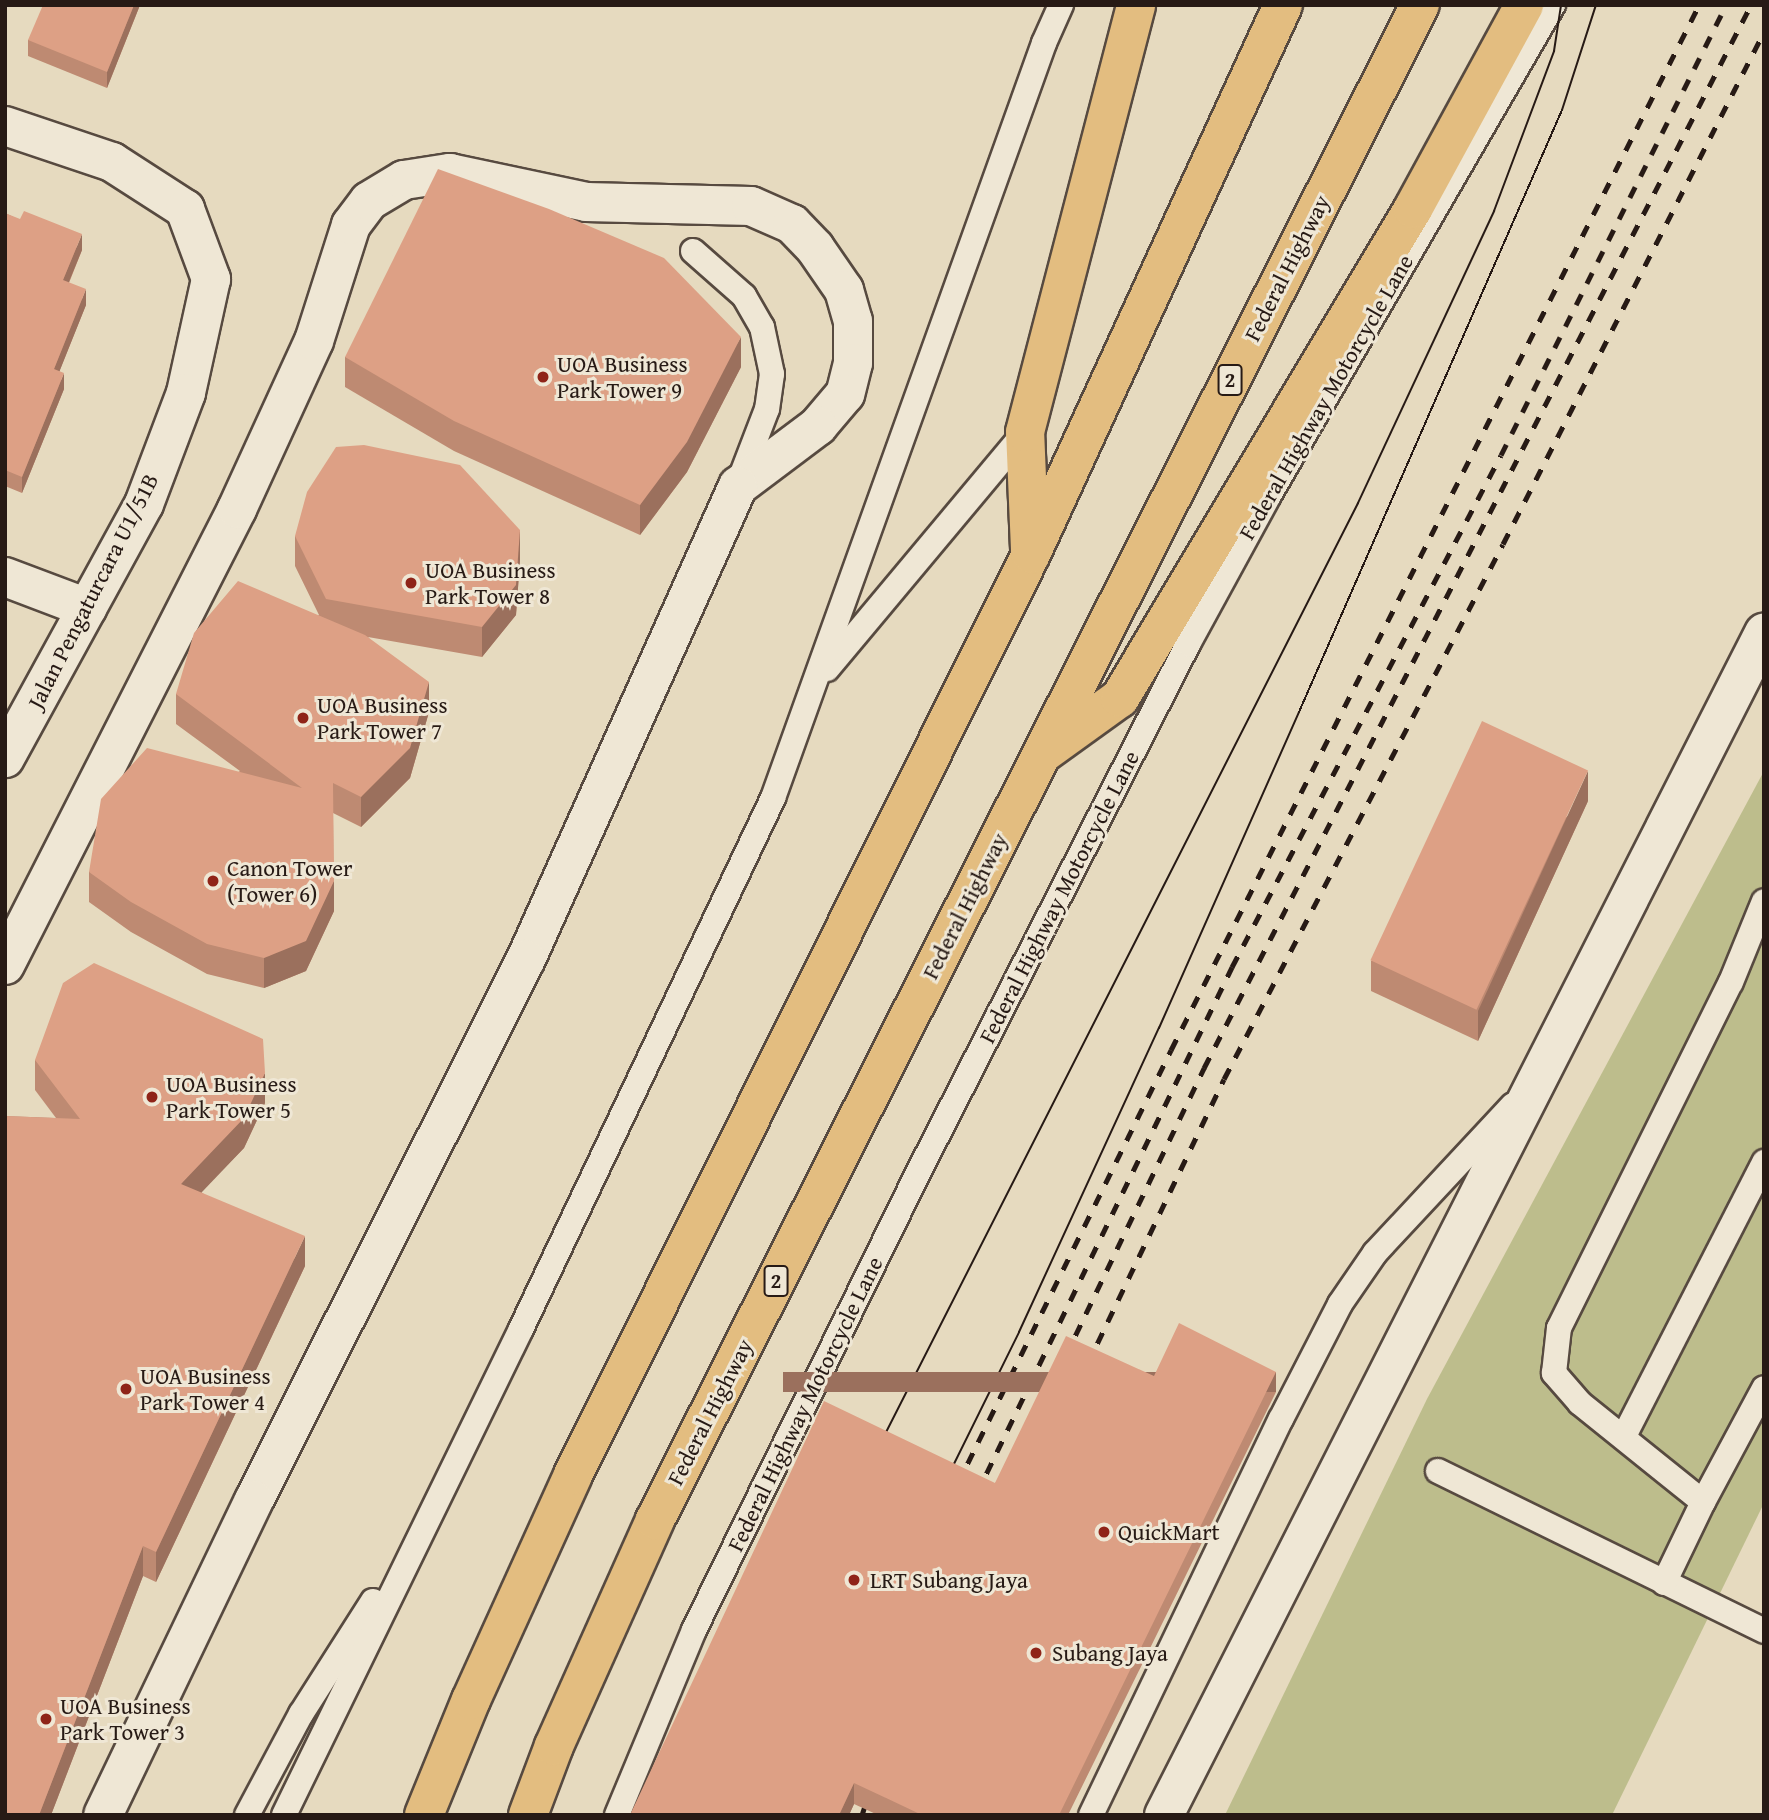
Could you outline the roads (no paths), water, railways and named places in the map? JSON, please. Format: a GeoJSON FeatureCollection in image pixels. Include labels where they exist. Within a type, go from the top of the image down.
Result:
{"type":"FeatureCollection","features":[{"type":"Feature","properties":{"kind":"highway"},"geometry":{"type":"LineString","coordinates":[[1031,554],[1025,432],[1136,5]]}},
{"type":"Feature","properties":{"kind":"highway"},"geometry":{"type":"LineString","coordinates":[[424,1815],[471,1700],[573,1475],[1031,554],[1283,5]]}},
{"type":"Feature","properties":{"kind":"highway","name":"Federal Highway"},"geometry":{"type":"LineString","coordinates":[[528,1815],[554,1746],[655,1520],[1420,5]]}},
{"type":"Feature","properties":{"kind":"highway"},"geometry":{"type":"LineString","coordinates":[[1041,755],[1120,698],[1413,209],[1524,5]]}},
{"type":"Feature","properties":{"kind":"street","name":"Jalan Pengaturcara U1/51B"},"geometry":{"type":"LineString","coordinates":[[5,126],[112,162],[185,209],[211,279],[186,393],[148,492],[5,758]]}},
{"type":"Feature","properties":{"kind":"street"},"geometry":{"type":"LineString","coordinates":[[5,965],[237,509],[314,341],[351,225],[369,201],[404,180],[450,173],[586,202],[751,206],[792,224],[815,248],[844,289],[853,321],[853,363],[845,394],[818,426],[737,485],[526,959],[236,1536],[103,1815]]}},
{"type":"Feature","properties":{"kind":"street"},"geometry":{"type":"LineString","coordinates":[[5,577],[87,608]]}},
{"type":"Feature","properties":{"kind":"street"},"geometry":{"type":"LineString","coordinates":[[1164,1815],[1764,632]]}},
{"type":"Feature","properties":{"kind":"lane"},"geometry":{"type":"LineString","coordinates":[[284,1815],[773,798],[1044,43],[1061,5]]}},
{"type":"Feature","properties":{"kind":"lane","name":"Federal Highway Motorcycle Lane"},"geometry":{"type":"LineString","coordinates":[[617,1815],[694,1630],[925,1159],[1188,644],[1268,496],[1553,5]]}},
{"type":"Feature","properties":{"kind":"lane"},"geometry":{"type":"LineString","coordinates":[[693,251],[744,296],[762,327],[772,374],[767,409],[737,485]]}},
{"type":"Feature","properties":{"kind":"lane"},"geometry":{"type":"LineString","coordinates":[[816,683],[1025,432]]}},
{"type":"Feature","properties":{"kind":"lane"},"geometry":{"type":"LineString","coordinates":[[1703,1502],[1580,1403],[1554,1373],[1559,1328],[1731,982],[1764,901]]}},
{"type":"Feature","properties":{"kind":"lane"},"geometry":{"type":"LineString","coordinates":[[1091,1815],[1339,1304],[1375,1253],[1535,1082]]}},
{"type":"Feature","properties":{"kind":"lane"},"geometry":{"type":"LineString","coordinates":[[1624,1436],[1764,1162]]}},
{"type":"Feature","properties":{"kind":"lane"},"geometry":{"type":"LineString","coordinates":[[1664,1583],[1703,1502],[1764,1388]]}},
{"type":"Feature","properties":{"kind":"lane"},"geometry":{"type":"LineString","coordinates":[[1438,1471],[1764,1631]]}},
{"type":"Feature","properties":{"kind":"lane"},"geometry":{"type":"LineString","coordinates":[[247,1815],[301,1714],[436,1503]]}},
{"type":"Feature","properties":{"kind":"tram line"},"geometry":{"type":"LineString","coordinates":[[878,1448],[1358,503],[1494,211],[1554,51],[1561,5]]}},
{"type":"Feature","properties":{"kind":"tram line"},"geometry":{"type":"LineString","coordinates":[[946,1480],[1019,1332],[1159,1028],[1299,712],[1562,110],[1596,5]]}},
{"type":"Feature","properties":{"kind":"railway"},"geometry":{"type":"LineString","coordinates":[[957,1485],[1171,1050],[1699,5]]}},
{"type":"Feature","properties":{"kind":"railway"},"geometry":{"type":"LineString","coordinates":[[976,1495],[1232,967],[1501,455],[1726,5]]}},
{"type":"Feature","properties":{"kind":"railway"},"geometry":{"type":"LineString","coordinates":[[1065,1357],[1204,1068],[1751,5]]}},
{"type":"Feature","properties":{"kind":"railway"},"geometry":{"type":"LineString","coordinates":[[1087,1365],[1224,1079],[1503,544],[1764,32]]}},
{"type":"Feature","properties":{"kind":"railway"},"geometry":{"type":"LineString","coordinates":[[862,1815],[870,1790]]}},
{"type":"Feature","properties":{"kind":"place","name":"UOA Business Park Tower 9"},"geometry":{"type":"Point","coordinates":[543,377]}},
{"type":"Feature","properties":{"kind":"place","name":"UOA Business Park Tower 8"},"geometry":{"type":"Point","coordinates":[411,583]}},
{"type":"Feature","properties":{"kind":"place","name":"UOA Business Park Tower 7"},"geometry":{"type":"Point","coordinates":[303,718]}},
{"type":"Feature","properties":{"kind":"place","name":"Canon Tower (Tower 6)"},"geometry":{"type":"Point","coordinates":[213,881]}},
{"type":"Feature","properties":{"kind":"place","name":"UOA Business Park Tower 5"},"geometry":{"type":"Point","coordinates":[152,1097]}},
{"type":"Feature","properties":{"kind":"place","name":"UOA Business Park Tower 4"},"geometry":{"type":"Point","coordinates":[126,1389]}},
{"type":"Feature","properties":{"kind":"place","name":"QuickMart"},"geometry":{"type":"Point","coordinates":[1104,1532]}},
{"type":"Feature","properties":{"kind":"place","name":"LRT Subang Jaya"},"geometry":{"type":"Point","coordinates":[854,1580]}},
{"type":"Feature","properties":{"kind":"place","name":"Subang Jaya"},"geometry":{"type":"Point","coordinates":[1036,1653]}},
{"type":"Feature","properties":{"kind":"place","name":"UOA Business Park Tower 3"},"geometry":{"type":"Point","coordinates":[46,1719]}}]}
